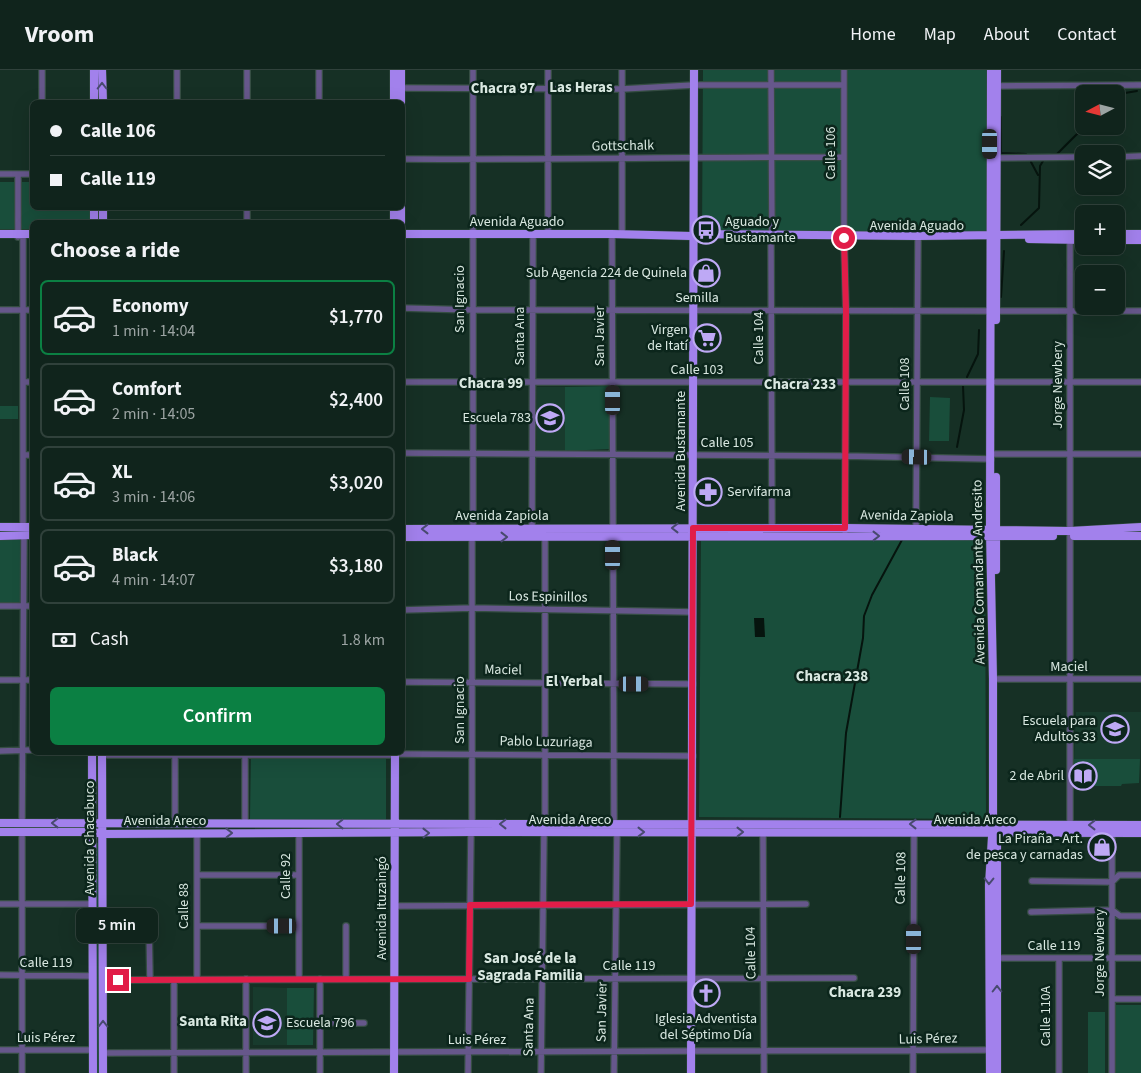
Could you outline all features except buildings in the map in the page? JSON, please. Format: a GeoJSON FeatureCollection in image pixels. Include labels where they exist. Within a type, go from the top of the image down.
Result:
{"type":"FeatureCollection","features":[{"type":"Feature","properties":{"kind":"main road"},"geometry":{"type":"LineString","coordinates":[[94,70],[94,100]]}},
{"type":"Feature","properties":{"kind":"main road"},"geometry":{"type":"LineString","coordinates":[[102,70],[102,100]]}},
{"type":"Feature","properties":{"kind":"main road"},"geometry":{"type":"LineString","coordinates":[[394,70],[401,100]]}},
{"type":"Feature","properties":{"kind":"main road"},"geometry":{"type":"LineString","coordinates":[[395,100],[401,70]]}},
{"type":"Feature","properties":{"kind":"main road","name":"Avenida Bustamante"},"geometry":{"type":"LineString","coordinates":[[691,1073],[694,70]]}},
{"type":"Feature","properties":{"kind":"main road","name":"Avenida Comandante Andresito"},"geometry":{"type":"LineString","coordinates":[[991,70],[994,86],[996,158],[993,237]]}},
{"type":"Feature","properties":{"kind":"main road","name":"Avenida Comandante Andresito"},"geometry":{"type":"LineString","coordinates":[[997,70],[994,86],[993,237],[993,679],[997,1073]]}},
{"type":"Feature","properties":{"kind":"main road","name":"Avenida Aguado"},"geometry":{"type":"LineString","coordinates":[[405,234],[993,237],[1075,240]]}},
{"type":"Feature","properties":{"kind":"main road","name":"Avenida Aguado"},"geometry":{"type":"LineString","coordinates":[[844,237],[918,238],[1075,234]]}},
{"type":"Feature","properties":{"kind":"main road"},"geometry":{"type":"LineString","coordinates":[[1125,234],[1141,234]]}},
{"type":"Feature","properties":{"kind":"main road"},"geometry":{"type":"LineString","coordinates":[[0,236],[30,236]]}},
{"type":"Feature","properties":{"kind":"main road"},"geometry":{"type":"LineString","coordinates":[[1125,240],[1141,240]]}},
{"type":"Feature","properties":{"kind":"main road"},"geometry":{"type":"LineString","coordinates":[[0,527],[30,527]]}},
{"type":"Feature","properties":{"kind":"main road","name":"Avenida Zapiola"},"geometry":{"type":"LineString","coordinates":[[405,537],[532,528],[613,532],[911,531],[1141,536]]}},
{"type":"Feature","properties":{"kind":"main road","name":"Avenida Zapiola"},"geometry":{"type":"LineString","coordinates":[[693,532],[772,528],[845,532]]}},
{"type":"Feature","properties":{"kind":"main road","name":"Avenida Zapiola"},"geometry":{"type":"LineString","coordinates":[[1070,534],[1141,528]]}},
{"type":"Feature","properties":{"kind":"main road","name":"Avenida Zapiola"},"geometry":{"type":"LineString","coordinates":[[405,529],[545,537],[613,532]]}},
{"type":"Feature","properties":{"kind":"main road","name":"Avenida Comandante Andresito"},"geometry":{"type":"LineString","coordinates":[[990,1073],[989,885],[994,829],[997,679],[993,533]]}},
{"type":"Feature","properties":{"kind":"main road"},"geometry":{"type":"LineString","coordinates":[[0,536],[30,535]]}},
{"type":"Feature","properties":{"kind":"main road","name":"Avenida Chacabuco"},"geometry":{"type":"LineString","coordinates":[[92,755],[92,1073]]}},
{"type":"Feature","properties":{"kind":"main road","name":"Avenida Chacabuco"},"geometry":{"type":"LineString","coordinates":[[102,755],[103,1073]]}},
{"type":"Feature","properties":{"kind":"main road","name":"Avenida Ituzaingó"},"geometry":{"type":"LineString","coordinates":[[394,1073],[396,755]]}},
{"type":"Feature","properties":{"kind":"main road","name":"Avenida Areco"},"geometry":{"type":"LineString","coordinates":[[0,823],[93,828],[103,834],[395,833],[472,828]]}},
{"type":"Feature","properties":{"kind":"main road","name":"Avenida Areco"},"geometry":{"type":"LineString","coordinates":[[0,832],[93,828],[103,824],[246,823],[395,824],[472,828],[994,829],[1141,833]]}},
{"type":"Feature","properties":{"kind":"main road","name":"Avenida Areco"},"geometry":{"type":"LineString","coordinates":[[691,828],[763,832],[914,832],[1070,825],[1141,825]]}},
{"type":"Feature","properties":{"kind":"street"},"geometry":{"type":"LineString","coordinates":[[42,70],[42,100]]}},
{"type":"Feature","properties":{"kind":"street"},"geometry":{"type":"LineString","coordinates":[[177,70],[177,100]]}},
{"type":"Feature","properties":{"kind":"street"},"geometry":{"type":"LineString","coordinates":[[247,70],[247,100]]}},
{"type":"Feature","properties":{"kind":"street"},"geometry":{"type":"LineString","coordinates":[[319,70],[319,100]]}},
{"type":"Feature","properties":{"kind":"street","name":"San Ignacio"},"geometry":{"type":"LineString","coordinates":[[468,1073],[472,828],[473,70]]}},
{"type":"Feature","properties":{"kind":"street"},"geometry":{"type":"LineString","coordinates":[[548,70],[548,234]]}},
{"type":"Feature","properties":{"kind":"street"},"geometry":{"type":"LineString","coordinates":[[622,70],[622,234]]}},
{"type":"Feature","properties":{"kind":"street","name":"Calle 104"},"geometry":{"type":"LineString","coordinates":[[771,70],[772,528]]}},
{"type":"Feature","properties":{"kind":"street","name":"Calle 106"},"geometry":{"type":"LineString","coordinates":[[844,70],[845,532]]}},
{"type":"Feature","properties":{"kind":"street"},"geometry":{"type":"LineString","coordinates":[[398,88],[622,88],[694,85],[844,85]]}},
{"type":"Feature","properties":{"kind":"street"},"geometry":{"type":"LineString","coordinates":[[994,86],[1141,85]]}},
{"type":"Feature","properties":{"kind":"street"},"geometry":{"type":"LineString","coordinates":[[1125,157],[1141,156]]}},
{"type":"Feature","properties":{"kind":"street","name":"Gottschalk"},"geometry":{"type":"LineString","coordinates":[[405,159],[622,160],[694,157],[844,157]]}},
{"type":"Feature","properties":{"kind":"street"},"geometry":{"type":"LineString","coordinates":[[996,158],[1075,157]]}},
{"type":"Feature","properties":{"kind":"street"},"geometry":{"type":"LineString","coordinates":[[0,174],[30,174]]}},
{"type":"Feature","properties":{"kind":"street"},"geometry":{"type":"LineString","coordinates":[[18,174],[23,310],[23,527]]}},
{"type":"Feature","properties":{"kind":"street","name":"Santa Ana"},"geometry":{"type":"LineString","coordinates":[[532,528],[533,234]]}},
{"type":"Feature","properties":{"kind":"street","name":"San Javier"},"geometry":{"type":"LineString","coordinates":[[612,234],[616,905],[614,1073]]}},
{"type":"Feature","properties":{"kind":"street","name":"Calle 108"},"geometry":{"type":"LineString","coordinates":[[911,531],[917,457],[918,238]]}},
{"type":"Feature","properties":{"kind":"street","name":"Jorge Newbery"},"geometry":{"type":"LineString","coordinates":[[1070,240],[1070,825]]}},
{"type":"Feature","properties":{"kind":"street","name":"Semilla"},"geometry":{"type":"LineString","coordinates":[[405,308],[473,310],[1141,311]]}},
{"type":"Feature","properties":{"kind":"street"},"geometry":{"type":"LineString","coordinates":[[0,310],[30,310]]}},
{"type":"Feature","properties":{"kind":"street"},"geometry":{"type":"LineString","coordinates":[[23,382],[30,382]]}},
{"type":"Feature","properties":{"kind":"street","name":"Calle 103"},"geometry":{"type":"LineString","coordinates":[[405,382],[1141,382]]}},
{"type":"Feature","properties":{"kind":"street","name":"Calle 105"},"geometry":{"type":"LineString","coordinates":[[405,453],[917,457],[1141,454]]}},
{"type":"Feature","properties":{"kind":"street"},"geometry":{"type":"LineString","coordinates":[[23,455],[30,456]]}},
{"type":"Feature","properties":{"kind":"street"},"geometry":{"type":"LineString","coordinates":[[22,823],[24,535]]}},
{"type":"Feature","properties":{"kind":"street","name":"Santa Ana"},"geometry":{"type":"LineString","coordinates":[[541,1073],[544,905],[545,537]]}},
{"type":"Feature","properties":{"kind":"street"},"geometry":{"type":"LineString","coordinates":[[0,606],[30,606]]}},
{"type":"Feature","properties":{"kind":"street","name":"Los Espinillos"},"geometry":{"type":"LineString","coordinates":[[405,610],[472,608],[693,612]]}},
{"type":"Feature","properties":{"kind":"street","name":"Maciel"},"geometry":{"type":"LineString","coordinates":[[997,679],[1141,679]]}},
{"type":"Feature","properties":{"kind":"street"},"geometry":{"type":"LineString","coordinates":[[0,680],[30,680]]}},
{"type":"Feature","properties":{"kind":"street","name":"Maciel"},"geometry":{"type":"LineString","coordinates":[[405,682],[693,684]]}},
{"type":"Feature","properties":{"kind":"street"},"geometry":{"type":"LineString","coordinates":[[0,751],[30,750]]}},
{"type":"Feature","properties":{"kind":"street","name":"Pablo Luzuriaga"},"geometry":{"type":"LineString","coordinates":[[405,753],[693,756]]}},
{"type":"Feature","properties":{"kind":"street"},"geometry":{"type":"LineString","coordinates":[[175,755],[175,824]]}},
{"type":"Feature","properties":{"kind":"street"},"geometry":{"type":"LineString","coordinates":[[246,755],[246,823]]}},
{"type":"Feature","properties":{"kind":"street"},"geometry":{"type":"LineString","coordinates":[[22,832],[22,1073]]}},
{"type":"Feature","properties":{"kind":"street","name":"Calle 104"},"geometry":{"type":"LineString","coordinates":[[763,832],[764,1073]]}},
{"type":"Feature","properties":{"kind":"street","name":"Calle 108"},"geometry":{"type":"LineString","coordinates":[[912,1073],[914,832]]}},
{"type":"Feature","properties":{"kind":"street","name":"Calle 88"},"geometry":{"type":"LineString","coordinates":[[197,833],[197,980]]}},
{"type":"Feature","properties":{"kind":"street","name":"Jorge Newbery"},"geometry":{"type":"LineString","coordinates":[[1112,833],[1112,1073]]}},
{"type":"Feature","properties":{"kind":"street","name":"Calle 92"},"geometry":{"type":"LineString","coordinates":[[299,834],[299,979]]}},
{"type":"Feature","properties":{"kind":"street"},"geometry":{"type":"LineString","coordinates":[[197,875],[299,875]]}},
{"type":"Feature","properties":{"kind":"street"},"geometry":{"type":"LineString","coordinates":[[1032,881],[1112,882],[1120,875],[1141,875]]}},
{"type":"Feature","properties":{"kind":"street"},"geometry":{"type":"LineString","coordinates":[[0,904],[93,904]]}},
{"type":"Feature","properties":{"kind":"street"},"geometry":{"type":"LineString","coordinates":[[394,906],[806,904]]}},
{"type":"Feature","properties":{"kind":"street"},"geometry":{"type":"LineString","coordinates":[[1031,912],[1112,910],[1120,916],[1141,916]]}},
{"type":"Feature","properties":{"kind":"street"},"geometry":{"type":"LineString","coordinates":[[149,924],[150,980]]}},
{"type":"Feature","properties":{"kind":"street"},"geometry":{"type":"LineString","coordinates":[[197,926],[299,926]]}},
{"type":"Feature","properties":{"kind":"street"},"geometry":{"type":"LineString","coordinates":[[346,926],[346,979]]}},
{"type":"Feature","properties":{"kind":"street","name":"Calle 119"},"geometry":{"type":"LineString","coordinates":[[997,958],[1141,958]]}},
{"type":"Feature","properties":{"kind":"street","name":"Calle 110A"},"geometry":{"type":"LineString","coordinates":[[1058,1073],[1059,958]]}},
{"type":"Feature","properties":{"kind":"street","name":"Calle 119"},"geometry":{"type":"LineString","coordinates":[[0,976],[93,976]]}},
{"type":"Feature","properties":{"kind":"street","name":"Calle 119"},"geometry":{"type":"LineString","coordinates":[[103,980],[854,978]]}},
{"type":"Feature","properties":{"kind":"street"},"geometry":{"type":"LineString","coordinates":[[246,979],[246,1073]]}},
{"type":"Feature","properties":{"kind":"street"},"geometry":{"type":"LineString","coordinates":[[320,979],[320,1073]]}},
{"type":"Feature","properties":{"kind":"street"},"geometry":{"type":"LineString","coordinates":[[174,980],[174,1073]]}},
{"type":"Feature","properties":{"kind":"street"},"geometry":{"type":"LineString","coordinates":[[1112,999],[1141,999]]}},
{"type":"Feature","properties":{"kind":"street"},"geometry":{"type":"LineString","coordinates":[[320,1023],[364,1023]]}},
{"type":"Feature","properties":{"kind":"street","name":"Luis Pérez"},"geometry":{"type":"LineString","coordinates":[[0,1050],[93,1050]]}},
{"type":"Feature","properties":{"kind":"street","name":"Luis Pérez"},"geometry":{"type":"LineString","coordinates":[[103,1053],[867,1052],[990,1050]]}},
{"type":"Feature","properties":{"kind":"shaded area"},"geometry":{"type":"Polygon","coordinates":[[[703,70],[989,70],[988,234],[702,234],[703,70]]]}},
{"type":"Feature","properties":{"kind":"shaded area"},"geometry":{"type":"Polygon","coordinates":[[[0,182],[30,182],[30,210],[90,210],[90,220],[30,220],[30,229],[0,229],[0,182]]]}},
{"type":"Feature","properties":{"kind":"shaded area"},"geometry":{"type":"Polygon","coordinates":[[[610,386],[609,449],[565,451],[565,387],[610,386]]]}},
{"type":"Feature","properties":{"kind":"shaded area"},"geometry":{"type":"Polygon","coordinates":[[[537,387],[565,387],[565,451],[537,450],[537,387]]]}},
{"type":"Feature","properties":{"kind":"shaded area"},"geometry":{"type":"Polygon","coordinates":[[[930,397],[950,398],[949,441],[929,441],[930,397]]]}},
{"type":"Feature","properties":{"kind":"shaded area"},"geometry":{"type":"Polygon","coordinates":[[[0,406],[18,406],[18,419],[0,419],[0,406]]]}},
{"type":"Feature","properties":{"kind":"shaded area"},"geometry":{"type":"Polygon","coordinates":[[[0,539],[20,539],[20,603],[0,603],[0,539]]]}},
{"type":"Feature","properties":{"kind":"shaded area"},"geometry":{"type":"Polygon","coordinates":[[[985,539],[986,819],[699,817],[701,540],[985,539]]]}},
{"type":"Feature","properties":{"kind":"shaded area"},"geometry":{"type":"Polygon","coordinates":[[[754,618],[764,618],[765,637],[755,637],[754,618]]]}},
{"type":"Feature","properties":{"kind":"shaded area"},"geometry":{"type":"Polygon","coordinates":[[[1076,712],[1141,712],[1140,759],[1074,759],[1076,712]]]}},
{"type":"Feature","properties":{"kind":"shaded area"},"geometry":{"type":"Polygon","coordinates":[[[251,755],[386,755],[386,820],[250,819],[251,755]]]}},
{"type":"Feature","properties":{"kind":"shaded area"},"geometry":{"type":"Polygon","coordinates":[[[1074,759],[1140,759],[1139,783],[1122,784],[1121,786],[1074,786],[1074,759]]]}},
{"type":"Feature","properties":{"kind":"shaded area"},"geometry":{"type":"Polygon","coordinates":[[[97,843],[101,843],[101,1073],[97,1073],[97,843]]]}},
{"type":"Feature","properties":{"kind":"shaded area"},"geometry":{"type":"Polygon","coordinates":[[[253,987],[287,988],[287,1045],[253,1045],[253,987]]]}},
{"type":"Feature","properties":{"kind":"shaded area"},"geometry":{"type":"Polygon","coordinates":[[[287,988],[314,988],[313,1045],[287,1045],[287,988]]]}},
{"type":"Feature","properties":{"kind":"shaded area"},"geometry":{"type":"Polygon","coordinates":[[[1115,1005],[1141,1005],[1141,1073],[1115,1073],[1115,1005]]]}},
{"type":"Feature","properties":{"kind":"shaded area"},"geometry":{"type":"Polygon","coordinates":[[[1088,1012],[1105,1012],[1105,1073],[1088,1073],[1088,1012]]]}},
{"type":"Feature","properties":{"kind":"waterway"},"geometry":{"type":"LineString","coordinates":[[1125,93],[1137,91]]}},
{"type":"Feature","properties":{"kind":"waterway"},"geometry":{"type":"LineString","coordinates":[[1001,117],[1001,153],[1026,154]]}},
{"type":"Feature","properties":{"kind":"waterway"},"geometry":{"type":"LineString","coordinates":[[1049,155],[1057,154],[1076,135]]}},
{"type":"Feature","properties":{"kind":"waterway"},"geometry":{"type":"LineString","coordinates":[[1021,225],[1039,208],[1040,166],[1043,161]]}},
{"type":"Feature","properties":{"kind":"waterway"},"geometry":{"type":"LineString","coordinates":[[1031,162],[1038,175]]}},
{"type":"Feature","properties":{"kind":"waterway"},"geometry":{"type":"LineString","coordinates":[[1001,297],[1004,251]]}},
{"type":"Feature","properties":{"kind":"waterway"},"geometry":{"type":"LineString","coordinates":[[967,377],[978,354],[979,330]]}},
{"type":"Feature","properties":{"kind":"waterway"},"geometry":{"type":"LineString","coordinates":[[957,447],[964,410],[963,386]]}},
{"type":"Feature","properties":{"kind":"waterway"},"geometry":{"type":"LineString","coordinates":[[840,817],[846,733],[863,638],[864,616],[872,595],[903,538]]}},
{"type":"Feature","properties":{"kind":"place","name":"Aguado y Bustamante"},"geometry":{"type":"Point","coordinates":[706,230]}},
{"type":"Feature","properties":{"kind":"place","name":"Sub Agencia 224 de Quinela"},"geometry":{"type":"Point","coordinates":[706,273]}},
{"type":"Feature","properties":{"kind":"place","name":"Virgen de Itatí"},"geometry":{"type":"Point","coordinates":[707,338]}},
{"type":"Feature","properties":{"kind":"place","name":"Escuela 783"},"geometry":{"type":"Point","coordinates":[550,418]}},
{"type":"Feature","properties":{"kind":"place","name":"Servifarma"},"geometry":{"type":"Point","coordinates":[708,492]}},
{"type":"Feature","properties":{"kind":"place","name":"Escuela para Adultos 33"},"geometry":{"type":"Point","coordinates":[1115,729]}},
{"type":"Feature","properties":{"kind":"place","name":"2 de Abril"},"geometry":{"type":"Point","coordinates":[1083,776]}},
{"type":"Feature","properties":{"kind":"place","name":"La Piraña - Art. de pesca y carnadas"},"geometry":{"type":"Point","coordinates":[1102,847]}},
{"type":"Feature","properties":{"kind":"place","name":"Iglesia Adventista del Séptimo Día"},"geometry":{"type":"Point","coordinates":[706,993]}},
{"type":"Feature","properties":{"kind":"place","name":"Escuela 796"},"geometry":{"type":"Point","coordinates":[267,1023]}},
{"type":"Feature","properties":{"kind":"district","name":"Las Heras"},"geometry":{"type":"Point","coordinates":[581,87]}},
{"type":"Feature","properties":{"kind":"district","name":"Chacra 97"},"geometry":{"type":"Point","coordinates":[503,88]}},
{"type":"Feature","properties":{"kind":"district","name":"Chacra 99"},"geometry":{"type":"Point","coordinates":[491,383]}},
{"type":"Feature","properties":{"kind":"district","name":"Chacra 233"},"geometry":{"type":"Point","coordinates":[800,384]}},
{"type":"Feature","properties":{"kind":"district","name":"Chacra 238"},"geometry":{"type":"Point","coordinates":[832,676]}},
{"type":"Feature","properties":{"kind":"district","name":"El Yerbal"},"geometry":{"type":"Point","coordinates":[574,681]}},
{"type":"Feature","properties":{"kind":"district","name":"San José de la Sagrada Familia"},"geometry":{"type":"Point","coordinates":[530,966]}},
{"type":"Feature","properties":{"kind":"district","name":"Chacra 239"},"geometry":{"type":"Point","coordinates":[865,992]}},
{"type":"Feature","properties":{"kind":"district","name":"Santa Rita"},"geometry":{"type":"Point","coordinates":[213,1021]}},
{"type":"Feature","properties":{"kind":"route"},"geometry":{"type":"LineString","coordinates":[[118,980],[469,979],[470,905],[691,904],[693,528],[845,528],[846,311],[844,238]]}}]}
